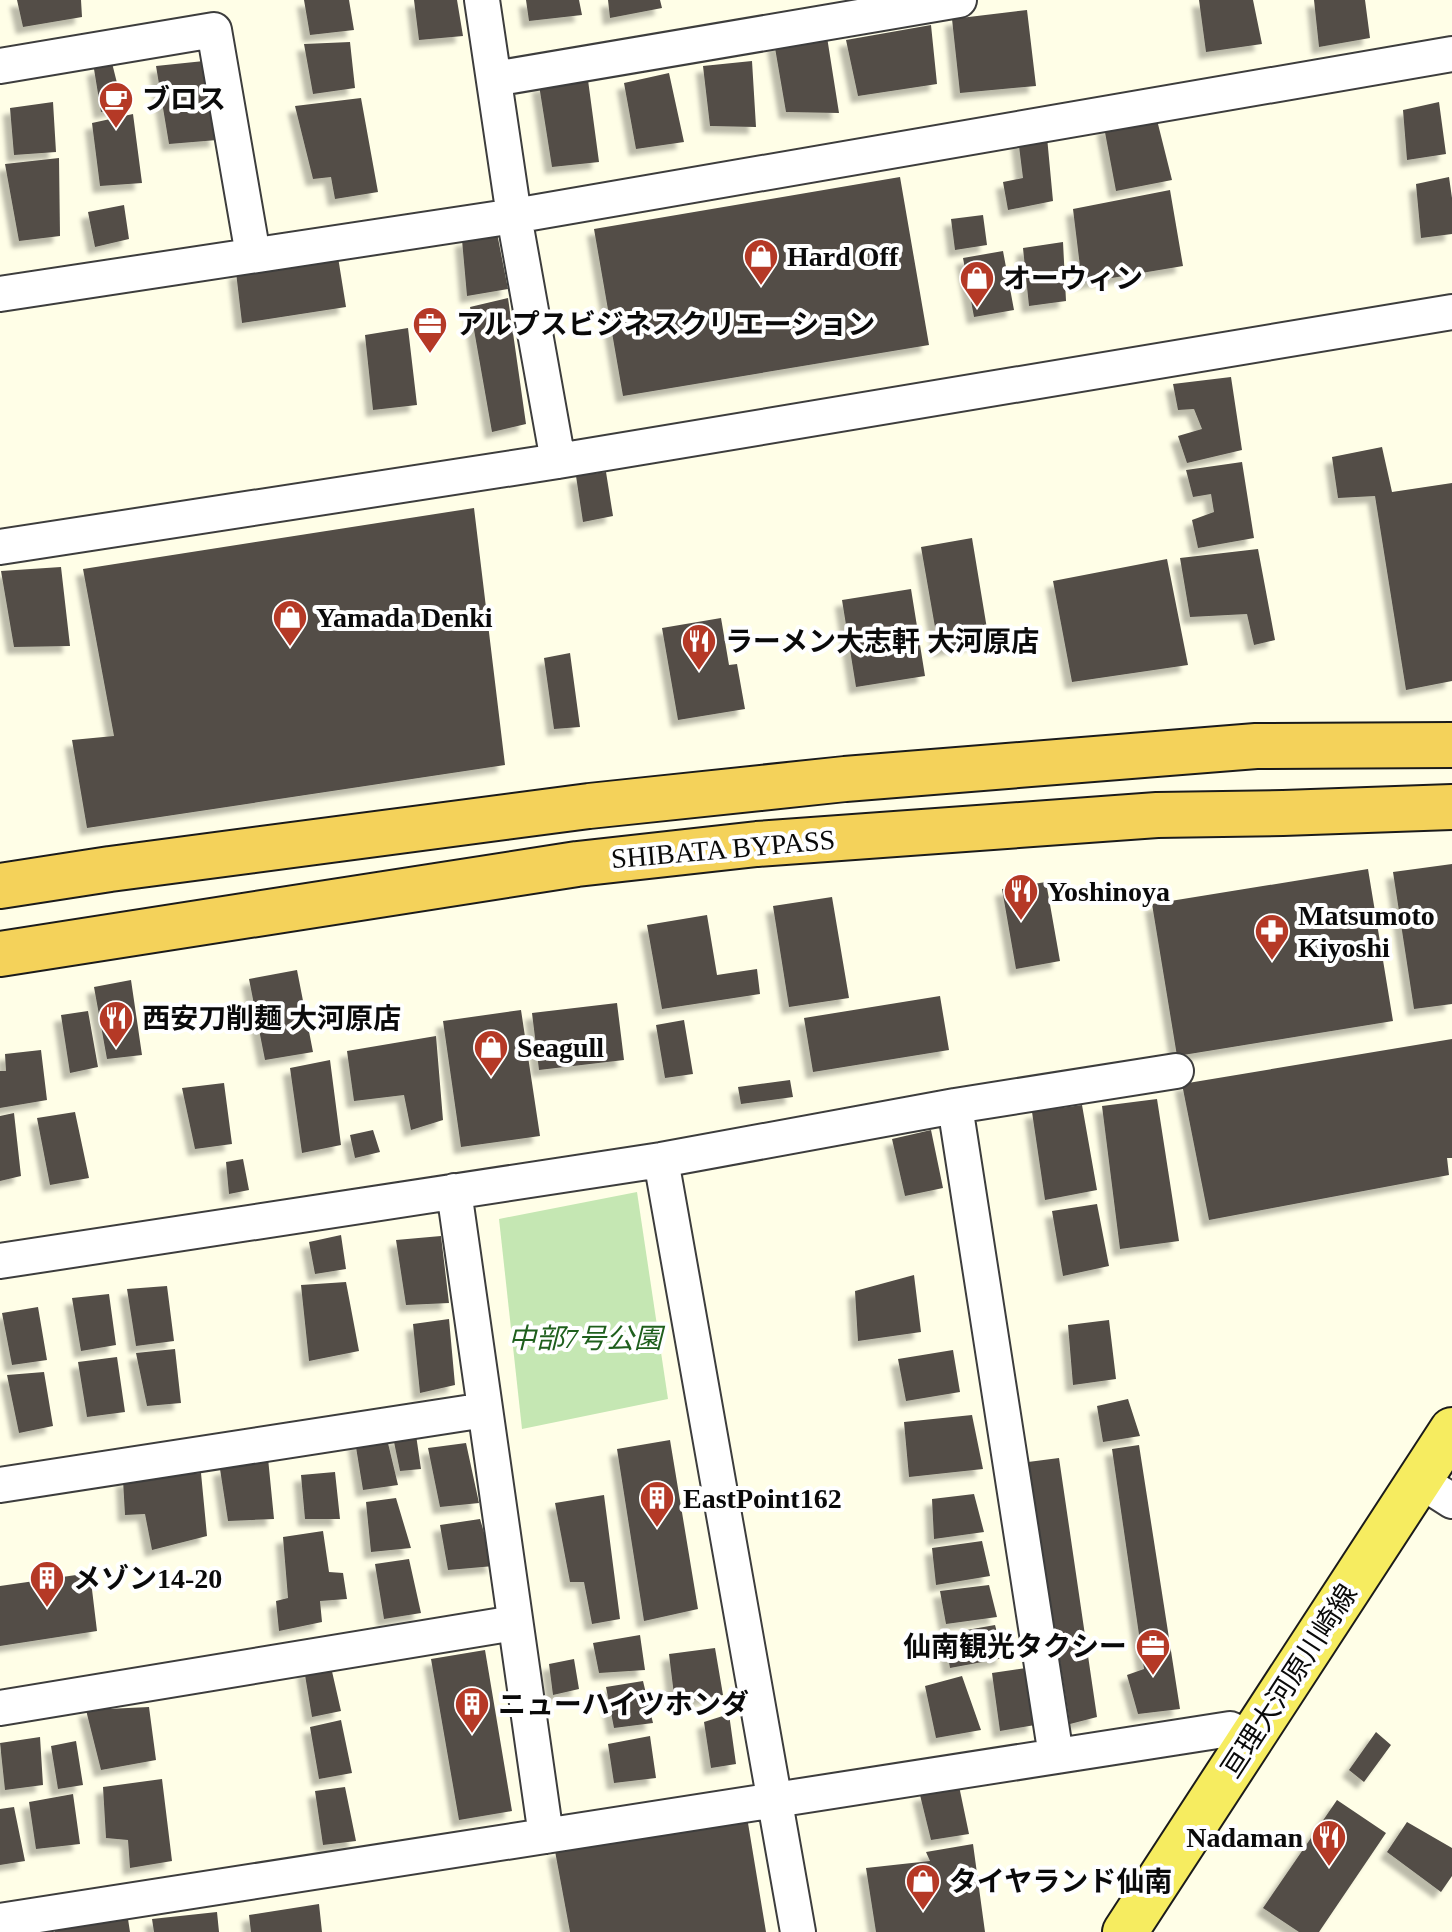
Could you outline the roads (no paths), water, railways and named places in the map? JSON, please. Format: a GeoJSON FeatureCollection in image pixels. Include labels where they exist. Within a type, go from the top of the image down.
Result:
{"type":"FeatureCollection","features":[{"type":"Feature","properties":{"kind":"highway","name":"SHIBATA BYPASS"},"geometry":{"type":"LineString","coordinates":[[0,886],[589,806],[845,779],[1256,746],[1452,745]]}},
{"type":"Feature","properties":{"kind":"highway","name":"SHIBATA BYPASS"},"geometry":{"type":"LineString","coordinates":[[0,954],[577,864],[757,844],[1157,815],[1452,807]]}},
{"type":"Feature","properties":{"kind":"main road","name":"亘理大河原川崎線"},"geometry":{"type":"LineString","coordinates":[[1125,1932],[1250,1740],[1436,1490],[1452,1430]]}},
{"type":"Feature","properties":{"kind":"street"},"geometry":{"type":"LineString","coordinates":[[482,0],[514,216],[558,461]]}},
{"type":"Feature","properties":{"kind":"street"},"geometry":{"type":"LineString","coordinates":[[494,79],[959,0]]}},
{"type":"Feature","properties":{"kind":"street"},"geometry":{"type":"LineString","coordinates":[[0,66],[214,30],[253,255]]}},
{"type":"Feature","properties":{"kind":"street"},"geometry":{"type":"LineString","coordinates":[[0,294],[514,216],[1452,54]]}},
{"type":"Feature","properties":{"kind":"street"},"geometry":{"type":"LineString","coordinates":[[0,547],[558,461],[1452,312]]}},
{"type":"Feature","properties":{"kind":"street"},"geometry":{"type":"LineString","coordinates":[[0,1261],[661,1160],[955,1106],[1176,1071]]}},
{"type":"Feature","properties":{"kind":"street"},"geometry":{"type":"LineString","coordinates":[[955,1106],[1056,1756]]}},
{"type":"Feature","properties":{"kind":"street"},"geometry":{"type":"LineString","coordinates":[[661,1160],[798,1932]]}},
{"type":"Feature","properties":{"kind":"street"},"geometry":{"type":"LineString","coordinates":[[454,1191],[546,1836]]}},
{"type":"Feature","properties":{"kind":"street"},"geometry":{"type":"LineString","coordinates":[[0,1485],[485,1410]]}},
{"type":"Feature","properties":{"kind":"street"},"geometry":{"type":"LineString","coordinates":[[0,1708],[515,1623]]}},
{"type":"Feature","properties":{"kind":"street"},"geometry":{"type":"LineString","coordinates":[[0,1921],[1230,1729],[1250,1740]]}},
{"type":"Feature","properties":{"kind":"place","name":"ブロス"},"geometry":{"type":"Point","coordinates":[116,130]}},
{"type":"Feature","properties":{"kind":"place","name":"Hard Off"},"geometry":{"type":"Point","coordinates":[761,287]}},
{"type":"Feature","properties":{"kind":"place","name":"オーウィン"},"geometry":{"type":"Point","coordinates":[977,309]}},
{"type":"Feature","properties":{"kind":"place","name":"アルプスビジネスクリエーション"},"geometry":{"type":"Point","coordinates":[430,355]}},
{"type":"Feature","properties":{"kind":"place","name":"Yamada Denki"},"geometry":{"type":"Point","coordinates":[290,648]}},
{"type":"Feature","properties":{"kind":"place","name":"ラーメン大志軒 大河原店"},"geometry":{"type":"Point","coordinates":[699,672]}},
{"type":"Feature","properties":{"kind":"place","name":"Yoshinoya"},"geometry":{"type":"Point","coordinates":[1021,922]}},
{"type":"Feature","properties":{"kind":"place","name":"Matsumoto Kiyoshi"},"geometry":{"type":"Point","coordinates":[1272,962]}},
{"type":"Feature","properties":{"kind":"place","name":"西安刀削麺 大河原店"},"geometry":{"type":"Point","coordinates":[116,1049]}},
{"type":"Feature","properties":{"kind":"place","name":"Seagull"},"geometry":{"type":"Point","coordinates":[491,1078]}},
{"type":"Feature","properties":{"kind":"place","name":"EastPoint162"},"geometry":{"type":"Point","coordinates":[657,1529]}},
{"type":"Feature","properties":{"kind":"place","name":"メゾン14-20"},"geometry":{"type":"Point","coordinates":[47,1609]}},
{"type":"Feature","properties":{"kind":"place","name":"仙南観光タクシー"},"geometry":{"type":"Point","coordinates":[1153,1677]}},
{"type":"Feature","properties":{"kind":"place","name":"ニューハイツホンダ"},"geometry":{"type":"Point","coordinates":[472,1735]}},
{"type":"Feature","properties":{"kind":"place","name":"Nadaman"},"geometry":{"type":"Point","coordinates":[1329,1868]}},
{"type":"Feature","properties":{"kind":"place","name":"タイヤランド仙南"},"geometry":{"type":"Point","coordinates":[923,1912]}},
{"type":"Feature","properties":{"kind":"park label","name":"中部7号公園"},"geometry":{"type":"Point","coordinates":[585,1338]}}]}
